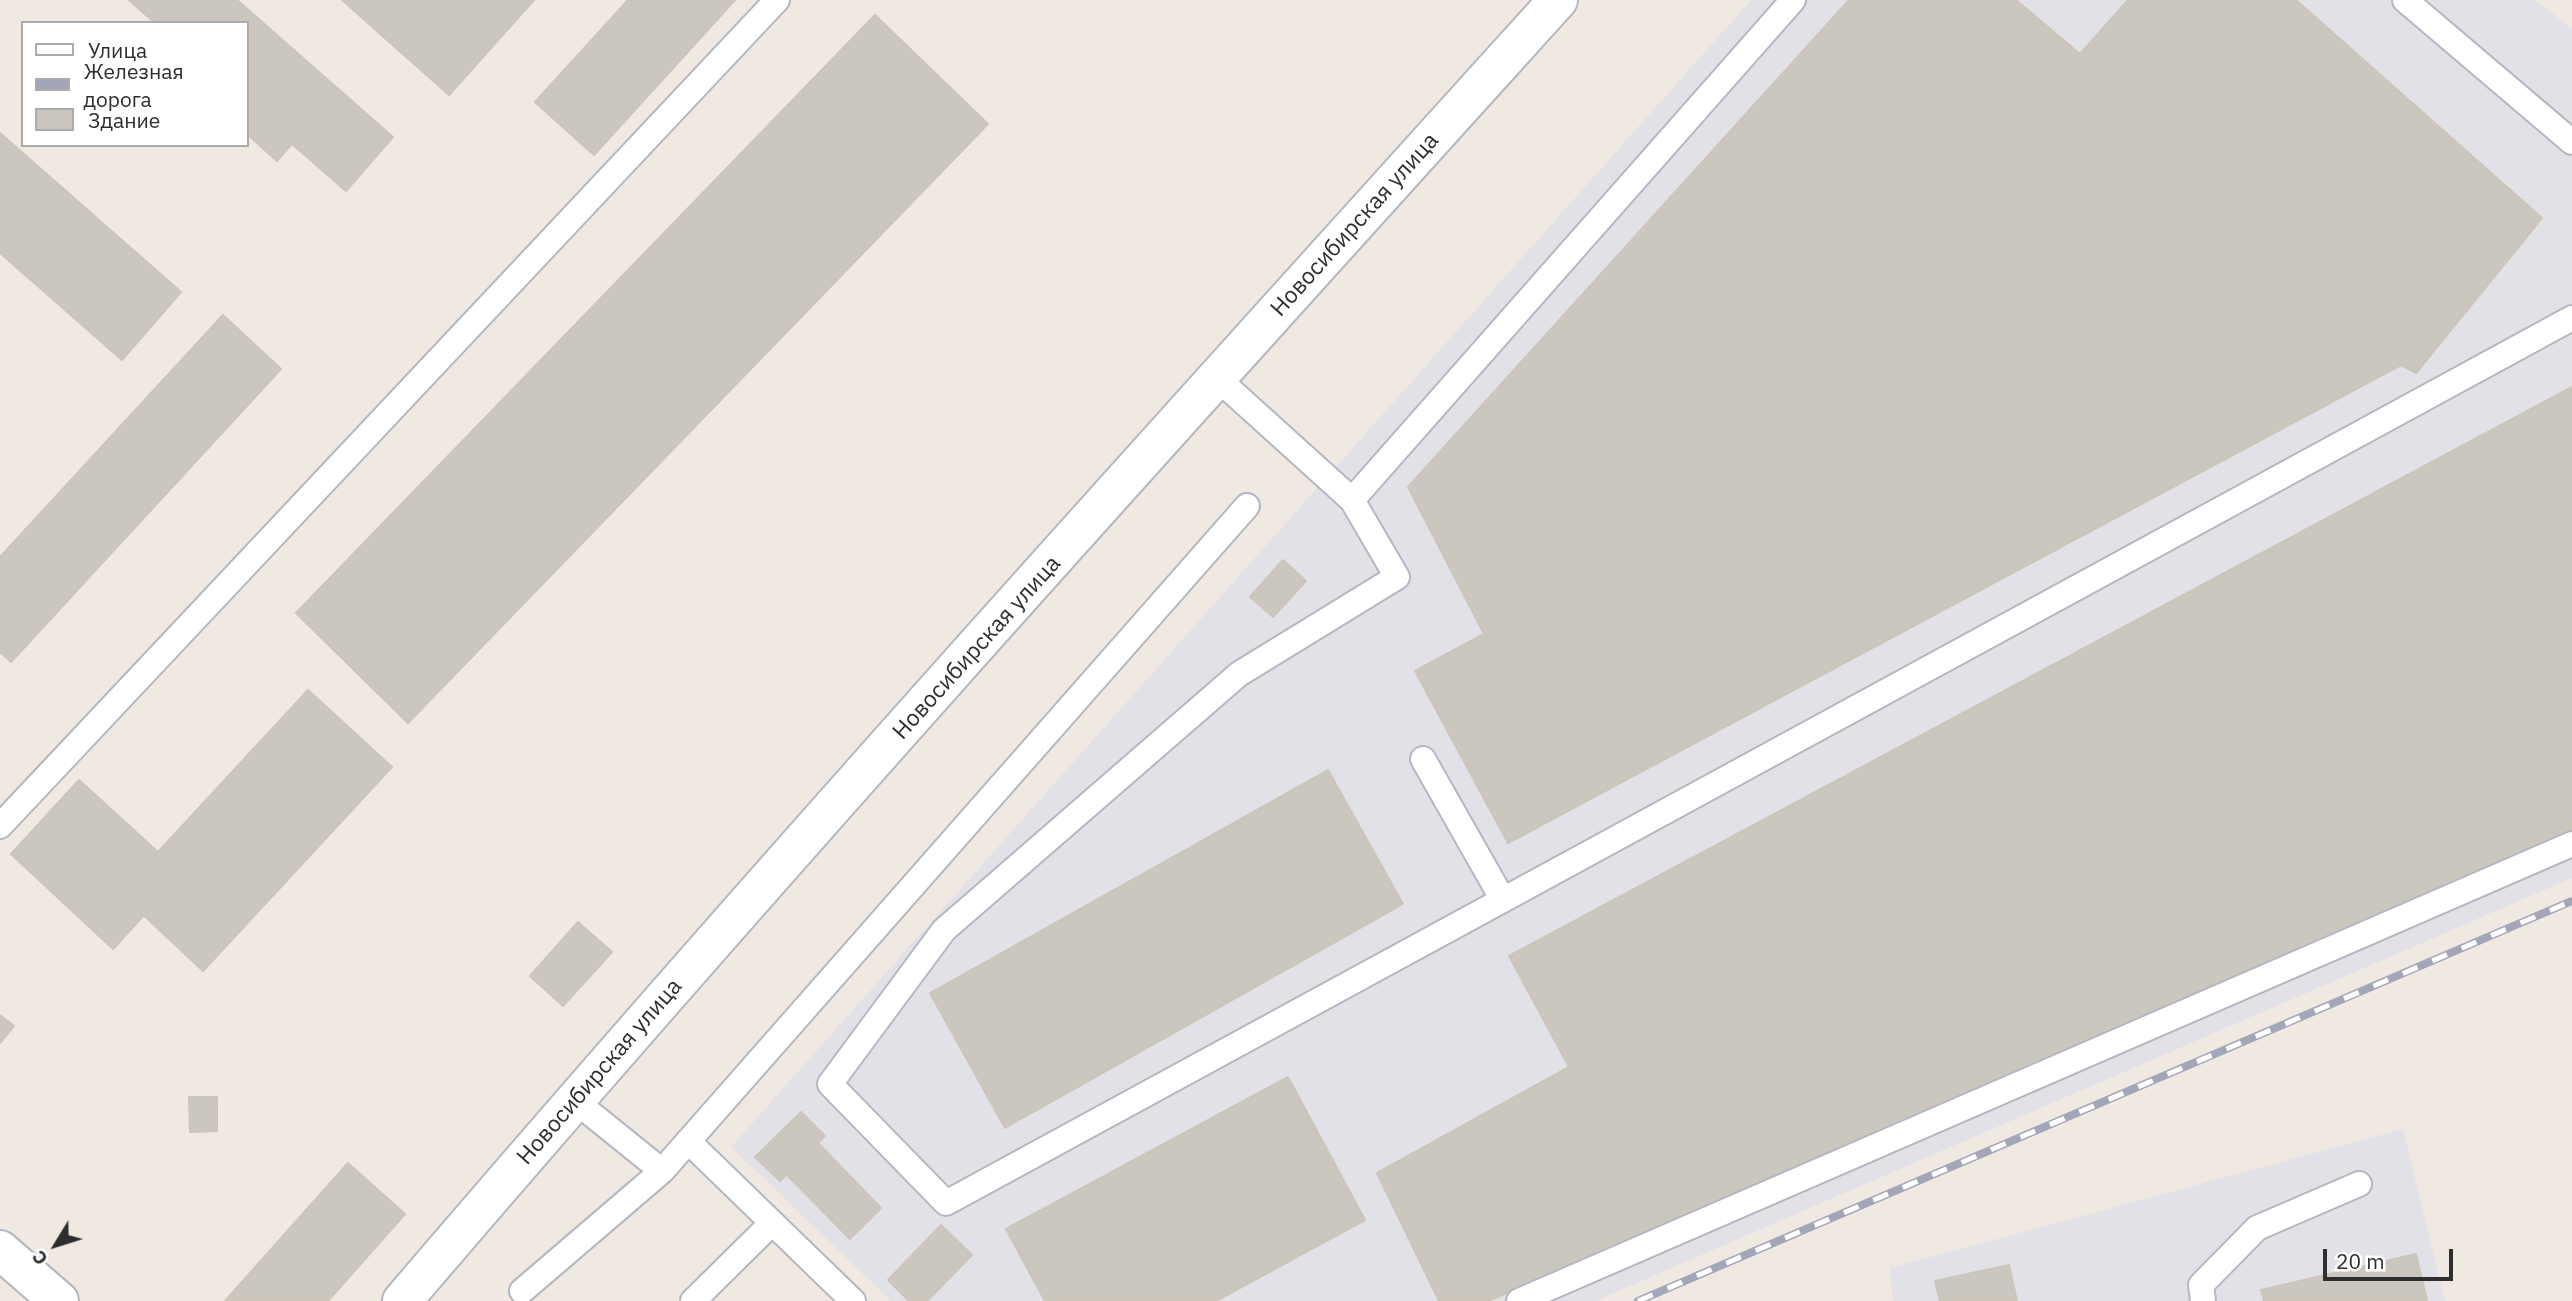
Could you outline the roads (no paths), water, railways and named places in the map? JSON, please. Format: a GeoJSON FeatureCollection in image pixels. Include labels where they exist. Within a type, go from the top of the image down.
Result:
{"type":"FeatureCollection","features":[{"type":"Feature","properties":{"kind":"main road","name":"Новосибирская улица"},"geometry":{"type":"LineString","coordinates":[[402,1301],[574,1100],[1217,378],[1558,0]]}},
{"type":"Feature","properties":{"kind":"main road"},"geometry":{"type":"LineString","coordinates":[[0,1250],[60,1301]]}},
{"type":"Feature","properties":{"kind":"lane"},"geometry":{"type":"LineString","coordinates":[[0,826],[777,0]]}},
{"type":"Feature","properties":{"kind":"lane"},"geometry":{"type":"LineString","coordinates":[[1352,500],[1793,0]]}},
{"type":"Feature","properties":{"kind":"lane"},"geometry":{"type":"LineString","coordinates":[[2405,0],[2572,142]]}},
{"type":"Feature","properties":{"kind":"lane"},"geometry":{"type":"LineString","coordinates":[[1217,378],[1352,500],[1397,578],[1239,674],[944,930],[830,1084],[946,1203],[2572,318]]}},
{"type":"Feature","properties":{"kind":"lane"},"geometry":{"type":"LineString","coordinates":[[522,1291],[662,1171],[1247,506]]}},
{"type":"Feature","properties":{"kind":"lane"},"geometry":{"type":"LineString","coordinates":[[1423,759],[1503,900]]}},
{"type":"Feature","properties":{"kind":"lane"},"geometry":{"type":"LineString","coordinates":[[1519,1301],[2572,844]]}},
{"type":"Feature","properties":{"kind":"lane"},"geometry":{"type":"LineString","coordinates":[[574,1100],[662,1171]]}},
{"type":"Feature","properties":{"kind":"lane"},"geometry":{"type":"LineString","coordinates":[[688,1141],[853,1301]]}},
{"type":"Feature","properties":{"kind":"lane"},"geometry":{"type":"LineString","coordinates":[[2203,1301],[2201,1285],[2257,1228],[2359,1184]]}},
{"type":"Feature","properties":{"kind":"lane"},"geometry":{"type":"LineString","coordinates":[[693,1301],[772,1223]]}},
{"type":"Feature","properties":{"kind":"railway"},"geometry":{"type":"LineString","coordinates":[[1638,1301],[2572,901]]}}]}
